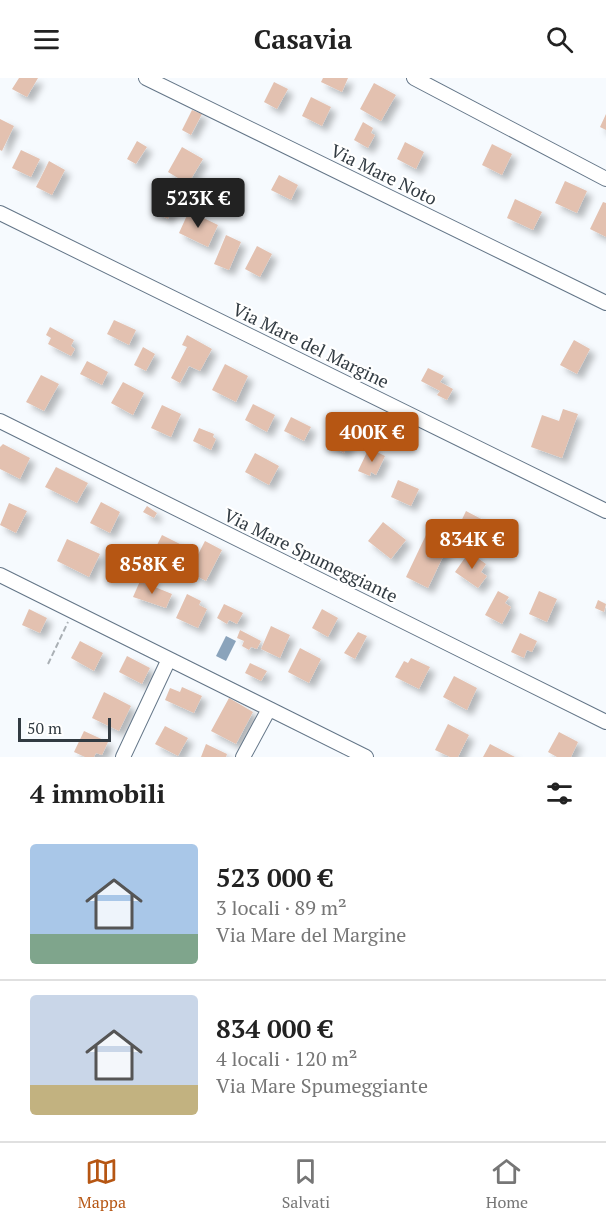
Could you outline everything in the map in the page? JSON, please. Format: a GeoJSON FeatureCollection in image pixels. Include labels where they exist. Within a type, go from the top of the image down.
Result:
{"type":"FeatureCollection","features":[{"type":"Feature","properties":{"kind":"street","name":"Via Mare Noto"},"geometry":{"type":"LineString","coordinates":[[146,78],[606,303]]}},
{"type":"Feature","properties":{"kind":"street"},"geometry":{"type":"LineString","coordinates":[[414,78],[606,179]]}},
{"type":"Feature","properties":{"kind":"street","name":"Via Mare del Margine"},"geometry":{"type":"LineString","coordinates":[[0,213],[606,511]]}},
{"type":"Feature","properties":{"kind":"street","name":"Via Mare Spumeggiante"},"geometry":{"type":"LineString","coordinates":[[0,421],[606,722]]}},
{"type":"Feature","properties":{"kind":"street"},"geometry":{"type":"LineString","coordinates":[[0,575],[366,757]]}},
{"type":"Feature","properties":{"kind":"street"},"geometry":{"type":"LineString","coordinates":[[123,757],[169,659]]}},
{"type":"Feature","properties":{"kind":"street"},"geometry":{"type":"LineString","coordinates":[[243,757],[268,709]]}},
{"type":"Feature","properties":{"kind":"path"},"geometry":{"type":"LineString","coordinates":[[48,664],[73,611]]}},
{"type":"Feature","properties":{"kind":"water"},"geometry":{"type":"Polygon","coordinates":[[[226,636],[236,641],[226,661],[216,656],[226,636]]]}},
{"type":"Feature","properties":{"kind":"building"},"geometry":{"type":"Polygon","coordinates":[[[19,78],[38,78],[27,97],[12,89],[19,78]]]}},
{"type":"Feature","properties":{"kind":"building"},"geometry":{"type":"Polygon","coordinates":[[[323,78],[348,78],[342,92],[321,82],[323,78]]]}},
{"type":"Feature","properties":{"kind":"building"},"geometry":{"type":"Polygon","coordinates":[[[274,82],[288,89],[277,109],[264,102],[274,82]]]}},
{"type":"Feature","properties":{"kind":"building"},"geometry":{"type":"Polygon","coordinates":[[[374,83],[396,95],[381,121],[360,109],[374,83]]]}},
{"type":"Feature","properties":{"kind":"building"},"geometry":{"type":"Polygon","coordinates":[[[311,97],[331,107],[322,126],[302,116],[311,97]]]}},
{"type":"Feature","properties":{"kind":"building"},"geometry":{"type":"Polygon","coordinates":[[[192,110],[202,114],[191,135],[182,130],[192,110]]]}},
{"type":"Feature","properties":{"kind":"building"},"geometry":{"type":"Polygon","coordinates":[[[606,114],[606,130],[600,127],[606,114]]]}},
{"type":"Feature","properties":{"kind":"building"},"geometry":{"type":"Polygon","coordinates":[[[0,119],[14,126],[2,151],[0,150],[0,119]]]}},
{"type":"Feature","properties":{"kind":"building"},"geometry":{"type":"Polygon","coordinates":[[[363,122],[373,128],[371,133],[375,135],[368,148],[354,140],[363,122]]]}},
{"type":"Feature","properties":{"kind":"building"},"geometry":{"type":"Polygon","coordinates":[[[137,141],[147,147],[136,164],[127,159],[137,141]]]}},
{"type":"Feature","properties":{"kind":"building"},"geometry":{"type":"Polygon","coordinates":[[[405,142],[424,152],[416,169],[397,159],[405,142]]]}},
{"type":"Feature","properties":{"kind":"building"},"geometry":{"type":"Polygon","coordinates":[[[492,144],[512,154],[502,175],[482,165],[492,144]]]}},
{"type":"Feature","properties":{"kind":"building"},"geometry":{"type":"Polygon","coordinates":[[[182,147],[203,159],[188,184],[168,172],[182,147]]]}},
{"type":"Feature","properties":{"kind":"building"},"geometry":{"type":"Polygon","coordinates":[[[21,150],[40,159],[31,177],[12,168],[21,150]]]}},
{"type":"Feature","properties":{"kind":"building"},"geometry":{"type":"Polygon","coordinates":[[[49,161],[65,170],[52,195],[36,187],[49,161]]]}},
{"type":"Feature","properties":{"kind":"building"},"geometry":{"type":"Polygon","coordinates":[[[279,175],[298,185],[291,200],[271,190],[279,175]]]}},
{"type":"Feature","properties":{"kind":"building"},"geometry":{"type":"Polygon","coordinates":[[[565,181],[587,191],[577,213],[555,203],[565,181]]]}},
{"type":"Feature","properties":{"kind":"building"},"geometry":{"type":"Polygon","coordinates":[[[161,197],[175,204],[168,219],[154,212],[161,197]]]}},
{"type":"Feature","properties":{"kind":"building"},"geometry":{"type":"Polygon","coordinates":[[[515,199],[542,212],[533,230],[507,218],[515,199]]]}},
{"type":"Feature","properties":{"kind":"building"},"geometry":{"type":"Polygon","coordinates":[[[603,202],[606,203],[606,237],[590,229],[603,202]]]}},
{"type":"Feature","properties":{"kind":"building"},"geometry":{"type":"Polygon","coordinates":[[[189,211],[218,225],[208,247],[179,233],[189,211]]]}},
{"type":"Feature","properties":{"kind":"building"},"geometry":{"type":"Polygon","coordinates":[[[226,235],[241,242],[229,270],[214,264],[226,235]]]}},
{"type":"Feature","properties":{"kind":"building"},"geometry":{"type":"Polygon","coordinates":[[[257,246],[272,254],[260,277],[245,269],[257,246]]]}},
{"type":"Feature","properties":{"kind":"building"},"geometry":{"type":"Polygon","coordinates":[[[114,320],[136,330],[129,345],[107,334],[114,320]]]}},
{"type":"Feature","properties":{"kind":"building"},"geometry":{"type":"Polygon","coordinates":[[[50,327],[74,340],[71,346],[75,349],[71,356],[48,344],[51,338],[46,335],[50,327]]]}},
{"type":"Feature","properties":{"kind":"building"},"geometry":{"type":"Polygon","coordinates":[[[187,335],[212,349],[200,371],[189,366],[180,383],[171,378],[187,347],[182,345],[187,335]]]}},
{"type":"Feature","properties":{"kind":"building"},"geometry":{"type":"Polygon","coordinates":[[[574,340],[590,349],[577,374],[560,365],[574,340]]]}},
{"type":"Feature","properties":{"kind":"building"},"geometry":{"type":"Polygon","coordinates":[[[143,347],[155,354],[146,371],[134,365],[143,347]]]}},
{"type":"Feature","properties":{"kind":"building"},"geometry":{"type":"Polygon","coordinates":[[[87,361],[108,372],[102,385],[80,374],[87,361]]]}},
{"type":"Feature","properties":{"kind":"building"},"geometry":{"type":"Polygon","coordinates":[[[225,364],[248,376],[236,402],[212,390],[225,364]]]}},
{"type":"Feature","properties":{"kind":"building"},"geometry":{"type":"Polygon","coordinates":[[[428,368],[444,376],[440,382],[453,389],[447,400],[437,395],[440,391],[421,381],[428,368]]]}},
{"type":"Feature","properties":{"kind":"building"},"geometry":{"type":"Polygon","coordinates":[[[41,375],[59,384],[44,411],[26,402],[41,375]]]}},
{"type":"Feature","properties":{"kind":"building"},"geometry":{"type":"Polygon","coordinates":[[[123,382],[144,393],[133,415],[111,403],[123,382]]]}},
{"type":"Feature","properties":{"kind":"building"},"geometry":{"type":"Polygon","coordinates":[[[253,404],[275,415],[267,432],[245,420],[253,404]]]}},
{"type":"Feature","properties":{"kind":"building"},"geometry":{"type":"Polygon","coordinates":[[[162,405],[181,414],[171,437],[151,428],[162,405]]]}},
{"type":"Feature","properties":{"kind":"building"},"geometry":{"type":"Polygon","coordinates":[[[563,409],[578,414],[562,458],[531,447],[542,415],[559,421],[563,409]]]}},
{"type":"Feature","properties":{"kind":"building"},"geometry":{"type":"Polygon","coordinates":[[[291,417],[311,427],[304,441],[284,431],[291,417]]]}},
{"type":"Feature","properties":{"kind":"building"},"geometry":{"type":"Polygon","coordinates":[[[338,425],[354,434],[344,453],[328,444],[338,425]]]}},
{"type":"Feature","properties":{"kind":"building"},"geometry":{"type":"Polygon","coordinates":[[[199,428],[214,434],[213,437],[216,439],[211,450],[193,441],[199,428]]]}},
{"type":"Feature","properties":{"kind":"building"},"geometry":{"type":"Polygon","coordinates":[[[3,444],[30,458],[20,479],[0,469],[0,447],[3,444]]]}},
{"type":"Feature","properties":{"kind":"building"},"geometry":{"type":"Polygon","coordinates":[[[369,448],[385,456],[376,475],[371,472],[370,476],[358,471],[369,448]]]}},
{"type":"Feature","properties":{"kind":"building"},"geometry":{"type":"Polygon","coordinates":[[[255,453],[279,466],[269,485],[245,472],[255,453]]]}},
{"type":"Feature","properties":{"kind":"building"},"geometry":{"type":"Polygon","coordinates":[[[56,467],[88,483],[77,503],[45,487],[56,467]]]}},
{"type":"Feature","properties":{"kind":"building"},"geometry":{"type":"Polygon","coordinates":[[[398,480],[419,489],[411,506],[391,497],[398,480]]]}},
{"type":"Feature","properties":{"kind":"building"},"geometry":{"type":"Polygon","coordinates":[[[101,502],[120,512],[110,533],[90,523],[101,502]]]}},
{"type":"Feature","properties":{"kind":"building"},"geometry":{"type":"Polygon","coordinates":[[[9,503],[27,511],[16,533],[0,525],[9,503]]]}},
{"type":"Feature","properties":{"kind":"building"},"geometry":{"type":"Polygon","coordinates":[[[147,506],[157,513],[154,518],[143,512],[147,506]]]}},
{"type":"Feature","properties":{"kind":"building"},"geometry":{"type":"Polygon","coordinates":[[[466,511],[485,521],[480,529],[489,533],[483,545],[456,532],[466,511]]]}},
{"type":"Feature","properties":{"kind":"building"},"geometry":{"type":"Polygon","coordinates":[[[383,522],[406,540],[391,559],[368,541],[383,522]]]}},
{"type":"Feature","properties":{"kind":"building"},"geometry":{"type":"Polygon","coordinates":[[[162,535],[184,546],[173,566],[152,555],[162,535]]]}},
{"type":"Feature","properties":{"kind":"building"},"geometry":{"type":"Polygon","coordinates":[[[426,535],[448,546],[428,588],[406,577],[426,535]]]}},
{"type":"Feature","properties":{"kind":"building"},"geometry":{"type":"Polygon","coordinates":[[[67,539],[100,554],[89,577],[57,561],[67,539]]]}},
{"type":"Feature","properties":{"kind":"building"},"geometry":{"type":"Polygon","coordinates":[[[205,541],[222,550],[206,581],[189,572],[205,541]]]}},
{"type":"Feature","properties":{"kind":"building"},"geometry":{"type":"Polygon","coordinates":[[[469,552],[486,564],[481,572],[487,576],[478,588],[455,572],[469,552]]]}},
{"type":"Feature","properties":{"kind":"building"},"geometry":{"type":"Polygon","coordinates":[[[140,581],[172,594],[166,608],[133,597],[140,581]]]}},
{"type":"Feature","properties":{"kind":"building"},"geometry":{"type":"Polygon","coordinates":[[[498,591],[509,597],[505,603],[511,607],[502,624],[485,615],[498,591]]]}},
{"type":"Feature","properties":{"kind":"building"},"geometry":{"type":"Polygon","coordinates":[[[539,591],[557,599],[547,622],[529,614],[539,591]]]}},
{"type":"Feature","properties":{"kind":"building"},"geometry":{"type":"Polygon","coordinates":[[[187,594],[201,601],[199,605],[207,609],[198,628],[176,618],[187,594]]]}},
{"type":"Feature","properties":{"kind":"building"},"geometry":{"type":"Polygon","coordinates":[[[598,600],[606,604],[604,612],[595,608],[598,600]]]}},
{"type":"Feature","properties":{"kind":"building"},"geometry":{"type":"Polygon","coordinates":[[[224,604],[243,613],[237,624],[229,620],[227,624],[217,618],[224,604]]]}},
{"type":"Feature","properties":{"kind":"building"},"geometry":{"type":"Polygon","coordinates":[[[29,609],[47,618],[40,633],[22,625],[29,609]]]}},
{"type":"Feature","properties":{"kind":"building"},"geometry":{"type":"Polygon","coordinates":[[[322,609],[338,618],[328,637],[312,628],[322,609]]]}},
{"type":"Feature","properties":{"kind":"building"},"geometry":{"type":"Polygon","coordinates":[[[271,626],[290,635],[280,658],[261,649],[271,626]]]}},
{"type":"Feature","properties":{"kind":"building"},"geometry":{"type":"Polygon","coordinates":[[[240,630],[261,641],[257,649],[251,647],[249,650],[242,646],[244,641],[237,638],[240,630]]]}},
{"type":"Feature","properties":{"kind":"building"},"geometry":{"type":"Polygon","coordinates":[[[358,632],[367,636],[355,659],[344,653],[358,632]]]}},
{"type":"Feature","properties":{"kind":"building"},"geometry":{"type":"Polygon","coordinates":[[[520,633],[537,641],[532,652],[527,650],[524,658],[511,652],[520,633]]]}},
{"type":"Feature","properties":{"kind":"building"},"geometry":{"type":"Polygon","coordinates":[[[80,641],[103,653],[94,671],[71,658],[80,641]]]}},
{"type":"Feature","properties":{"kind":"building"},"geometry":{"type":"Polygon","coordinates":[[[300,648],[321,659],[309,683],[288,672],[300,648]]]}},
{"type":"Feature","properties":{"kind":"building"},"geometry":{"type":"Polygon","coordinates":[[[127,656],[150,668],[142,684],[119,672],[127,656]]]}},
{"type":"Feature","properties":{"kind":"building"},"geometry":{"type":"Polygon","coordinates":[[[411,658],[430,667],[419,689],[395,677],[404,661],[408,663],[411,658]]]}},
{"type":"Feature","properties":{"kind":"building"},"geometry":{"type":"Polygon","coordinates":[[[250,663],[267,671],[261,681],[245,673],[250,663]]]}},
{"type":"Feature","properties":{"kind":"building"},"geometry":{"type":"Polygon","coordinates":[[[454,676],[477,688],[467,710],[443,697],[454,676]]]}},
{"type":"Feature","properties":{"kind":"building"},"geometry":{"type":"Polygon","coordinates":[[[182,687],[202,696],[194,713],[165,700],[170,688],[180,692],[182,687]]]}},
{"type":"Feature","properties":{"kind":"building"},"geometry":{"type":"Polygon","coordinates":[[[104,692],[131,706],[119,731],[92,718],[104,692]]]}},
{"type":"Feature","properties":{"kind":"building"},"geometry":{"type":"Polygon","coordinates":[[[229,698],[253,712],[236,744],[211,731],[229,698]]]}},
{"type":"Feature","properties":{"kind":"building"},"geometry":{"type":"Polygon","coordinates":[[[448,724],[469,735],[458,757],[450,757],[435,750],[448,724]]]}},
{"type":"Feature","properties":{"kind":"building"},"geometry":{"type":"Polygon","coordinates":[[[165,726],[188,738],[178,756],[155,744],[165,726]]]}},
{"type":"Feature","properties":{"kind":"building"},"geometry":{"type":"Polygon","coordinates":[[[84,731],[108,742],[102,755],[96,753],[94,757],[85,757],[74,752],[84,731]]]}},
{"type":"Feature","properties":{"kind":"building"},"geometry":{"type":"Polygon","coordinates":[[[559,732],[578,742],[571,757],[557,757],[548,752],[559,732]]]}},
{"type":"Feature","properties":{"kind":"building"},"geometry":{"type":"Polygon","coordinates":[[[206,744],[227,754],[226,757],[201,757],[206,744]]]}},
{"type":"Feature","properties":{"kind":"building"},"geometry":{"type":"Polygon","coordinates":[[[490,744],[515,757],[483,757],[490,744]]]}}]}
